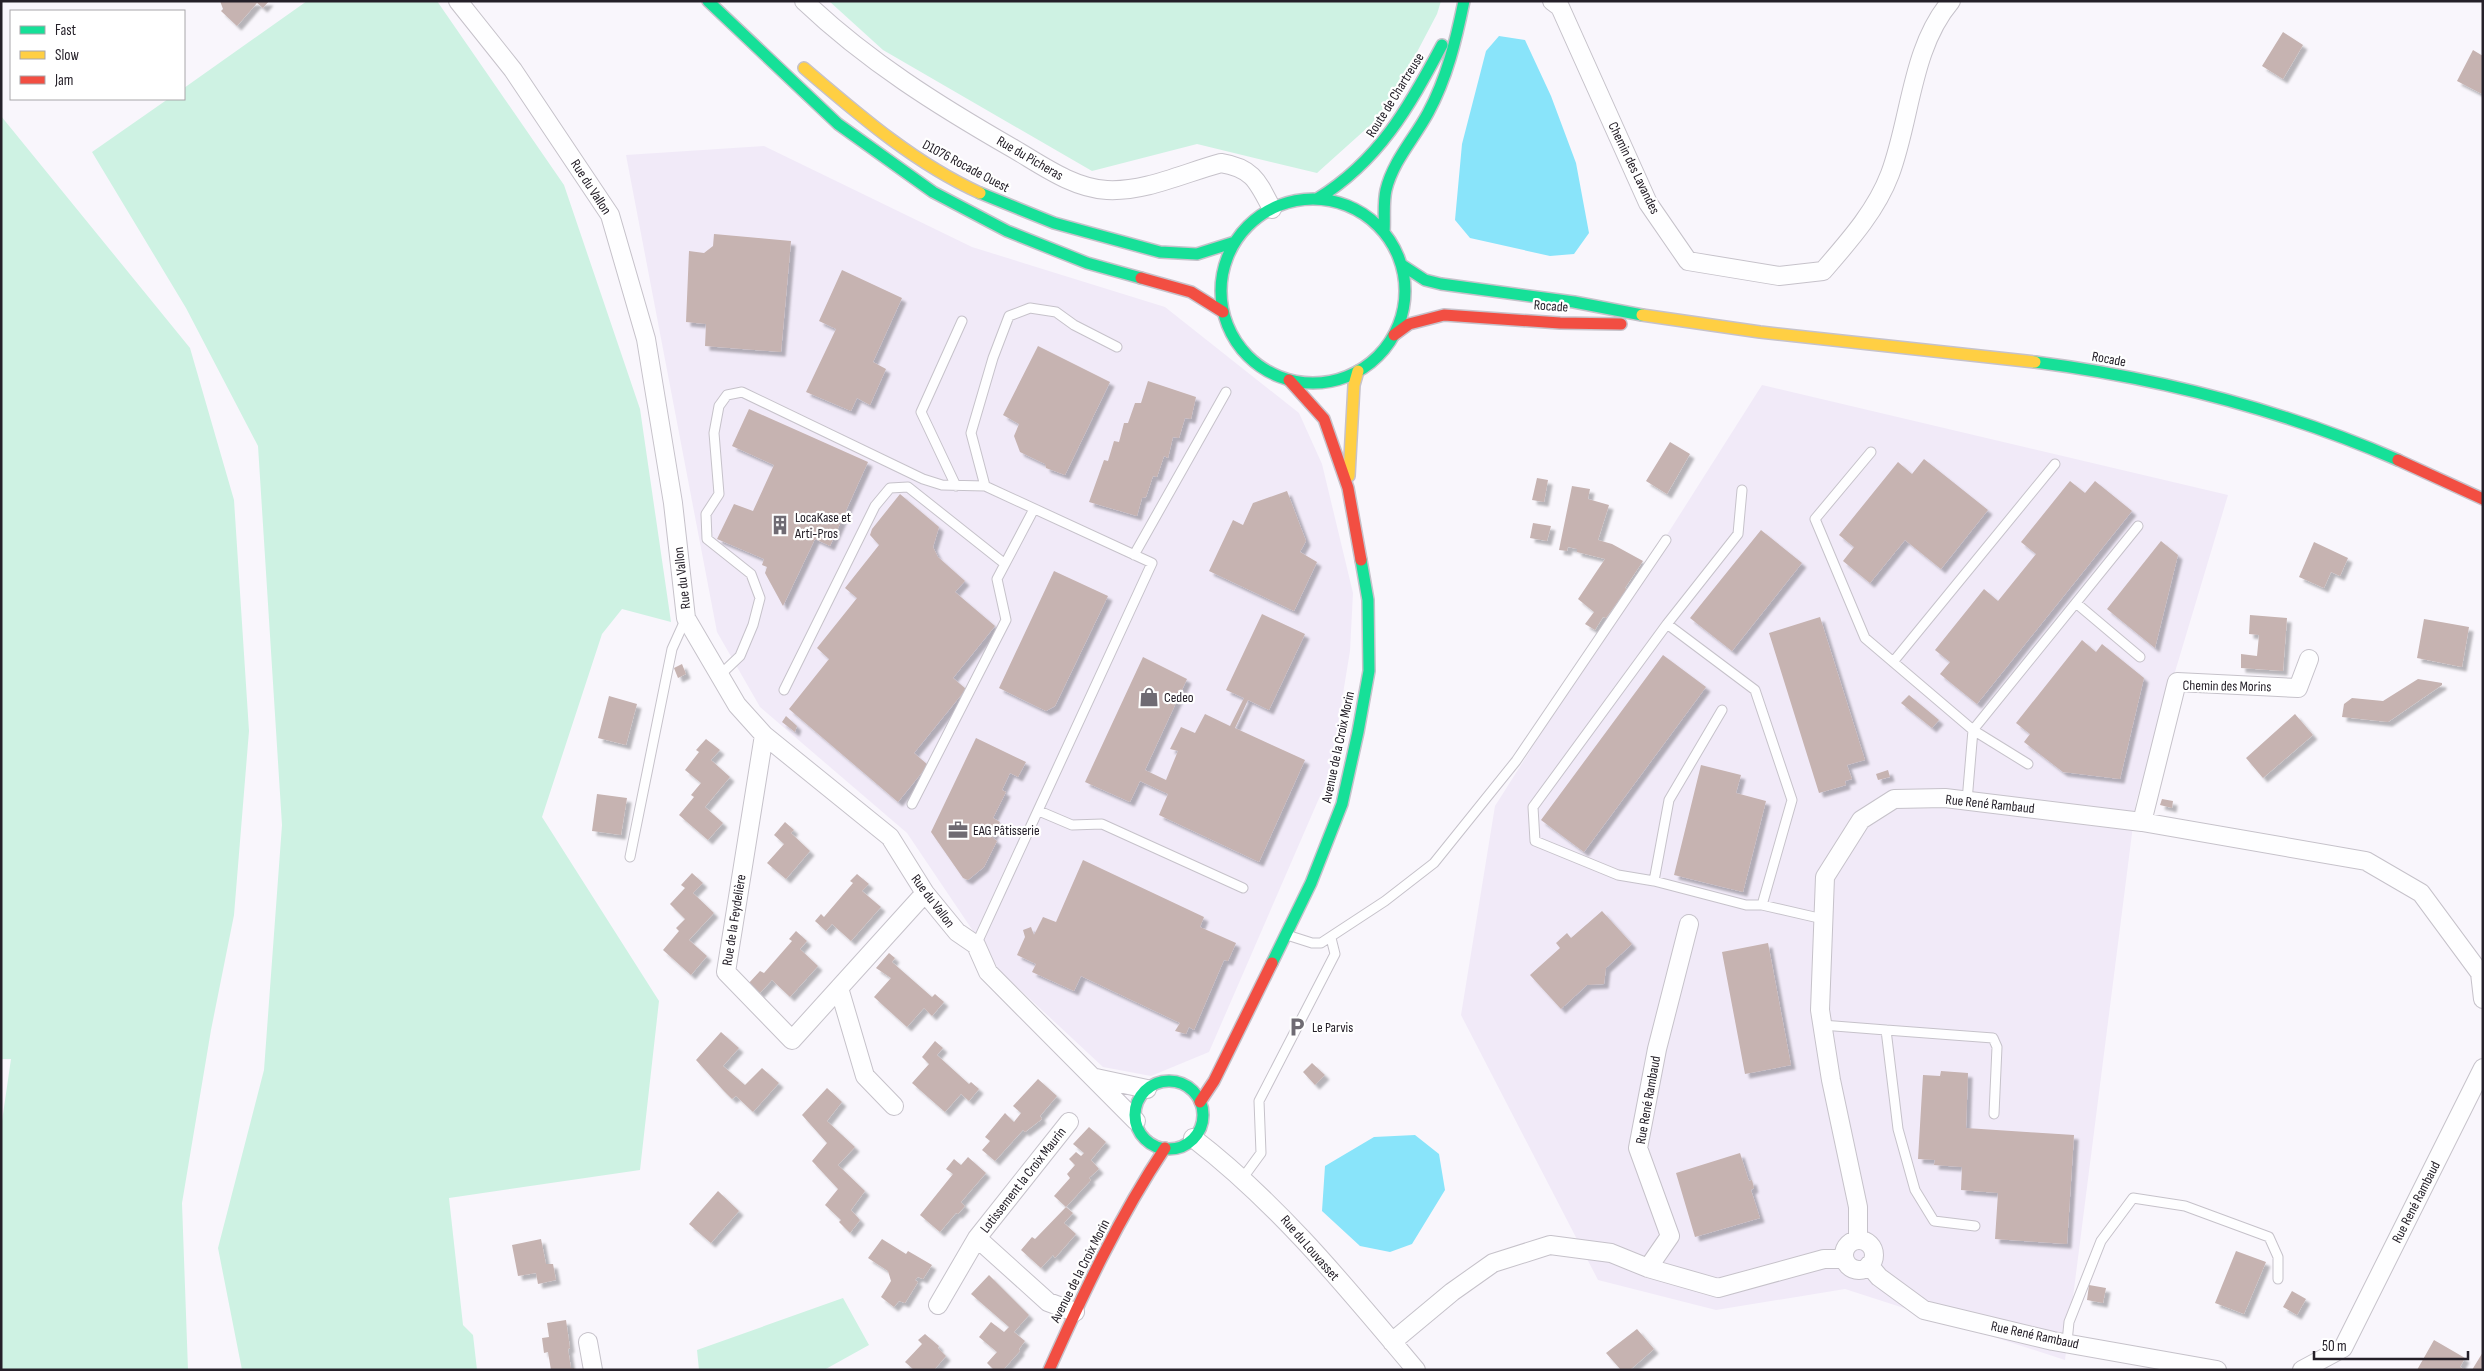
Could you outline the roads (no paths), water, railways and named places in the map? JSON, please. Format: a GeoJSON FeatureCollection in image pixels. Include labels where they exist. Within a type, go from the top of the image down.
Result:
{"type":"FeatureCollection","features":[{"type":"Feature","properties":{"kind":"main road"},"geometry":{"type":"LineString","coordinates":[[708,1],[838,124],[933,192],[1038,244],[1087,263],[1191,292],[1223,312]]}},
{"type":"Feature","properties":{"kind":"main road","name":"Route de Chartreuse"},"geometry":{"type":"LineString","coordinates":[[1317,199],[1347,182],[1375,153],[1409,105],[1462,7]]}},
{"type":"Feature","properties":{"kind":"main road","name":"Route de Chartreuse"},"geometry":{"type":"LineString","coordinates":[[1384,232],[1386,191],[1393,169],[1428,114],[1441,84],[1454,51],[1462,7]]}},
{"type":"Feature","properties":{"kind":"main road","name":"D1076 Rocade Ouest"},"geometry":{"type":"LineString","coordinates":[[792,57],[849,107],[902,148],[958,182],[1030,215],[1080,231],[1167,253],[1192,255],[1235,242]]}},
{"type":"Feature","properties":{"kind":"main road"},"geometry":{"type":"LineString","coordinates":[[1317,199],[1342,204],[1365,215],[1384,232],[1402,265],[1405,289],[1403,313],[1394,335],[1379,356],[1358,371],[1324,383],[1289,380],[1259,366],[1236,343],[1223,312],[1221,288],[1225,264],[1235,242],[1251,223],[1272,208],[1294,201],[1317,199]]}},
{"type":"Feature","properties":{"kind":"main road","name":"Rocade"},"geometry":{"type":"LineString","coordinates":[[1402,265],[1426,280],[1441,284],[1574,302],[1710,326],[1938,350],[2086,369],[2186,389],[2272,412],[2357,442],[2434,475],[2483,499]]}},
{"type":"Feature","properties":{"kind":"main road","name":"Rocade"},"geometry":{"type":"LineString","coordinates":[[1394,335],[1410,324],[1444,315],[1560,323],[1710,326]]}},
{"type":"Feature","properties":{"kind":"main road","name":"Avenue de la Croix Morin"},"geometry":{"type":"LineString","coordinates":[[1348,488],[1354,385],[1358,371]]}},
{"type":"Feature","properties":{"kind":"main road","name":"Avenue de la Croix Morin"},"geometry":{"type":"LineString","coordinates":[[1200,1102],[1214,1081],[1311,883],[1342,804],[1369,671],[1368,600],[1348,488],[1324,419],[1289,380]]}},
{"type":"Feature","properties":{"kind":"main road","name":"Avenue de la Croix Morin"},"geometry":{"type":"LineString","coordinates":[[1208,1064],[1229,1049]]}},
{"type":"Feature","properties":{"kind":"main road"},"geometry":{"type":"LineString","coordinates":[[1140,1148],[1137,1104],[1147,1089],[1155,1083],[1176,1081],[1188,1076]]}},
{"type":"Feature","properties":{"kind":"main road"},"geometry":{"type":"LineString","coordinates":[[1138,1126],[1150,1142],[1165,1148],[1185,1145],[1193,1138],[1202,1121],[1200,1102],[1190,1089],[1176,1081]]}},
{"type":"Feature","properties":{"kind":"main road","name":"Avenue de la Croix Morin"},"geometry":{"type":"LineString","coordinates":[[1049,1370],[1075,1312],[1139,1187],[1165,1148]]}},
{"type":"Feature","properties":{"kind":"main road","name":"Avenue de la Croix Morin"},"geometry":{"type":"LineString","coordinates":[[1139,1187],[1140,1164]]}},
{"type":"Feature","properties":{"kind":"street","name":"Rue du Vallon"},"geometry":{"type":"LineString","coordinates":[[458,1],[513,70],[610,215],[646,339],[673,503],[686,618],[737,705],[764,734],[890,837],[926,893],[957,932],[976,945]]}},
{"type":"Feature","properties":{"kind":"street","name":"Rue du Picheras"},"geometry":{"type":"LineString","coordinates":[[804,1],[870,58],[904,82],[1069,180],[1106,190],[1130,189],[1221,163],[1250,172],[1272,208]]}},
{"type":"Feature","properties":{"kind":"street","name":"Chemin des Lavandes"},"geometry":{"type":"LineString","coordinates":[[1552,1],[1560,7],[1648,203],[1688,261],[1779,276],[1823,271],[1862,226],[1890,174],[1929,35],[1951,1]]}},
{"type":"Feature","properties":{"kind":"street","name":"Chemin des Morins"},"geometry":{"type":"LineString","coordinates":[[2142,822],[2177,682],[2298,688],[2309,659]]}},
{"type":"Feature","properties":{"kind":"street","name":"Rue de la Feydelière"},"geometry":{"type":"LineString","coordinates":[[764,734],[726,972],[792,1040],[926,893]]}},
{"type":"Feature","properties":{"kind":"street","name":"Rue René Rambaud"},"geometry":{"type":"LineString","coordinates":[[1858,1240],[1858,1207],[1820,1010],[1825,877],[1861,820],[1894,799],[1945,798],[2142,822],[2366,861],[2421,893],[2480,973],[2483,999]]}},
{"type":"Feature","properties":{"kind":"street","name":"Rue René Rambaud"},"geometry":{"type":"LineString","coordinates":[[1648,1268],[1670,1236],[1638,1148],[1657,1049],[1689,924]]}},
{"type":"Feature","properties":{"kind":"street"},"geometry":{"type":"LineString","coordinates":[[976,945],[988,972],[1072,1058],[1096,1078],[1138,1126]]}},
{"type":"Feature","properties":{"kind":"street"},"geometry":{"type":"LineString","coordinates":[[840,988],[865,1076],[894,1106]]}},
{"type":"Feature","properties":{"kind":"street","name":"Rue René Rambaud"},"geometry":{"type":"LineString","coordinates":[[2302,1370],[2343,1348],[2483,1068]]}},
{"type":"Feature","properties":{"kind":"street"},"geometry":{"type":"LineString","coordinates":[[1096,1078],[1147,1089]]}},
{"type":"Feature","properties":{"kind":"street","name":"Lotissement la Croix Maurin"},"geometry":{"type":"LineString","coordinates":[[938,1305],[977,1238],[1069,1122]]}},
{"type":"Feature","properties":{"kind":"street","name":"Rue du Louvasset"},"geometry":{"type":"LineString","coordinates":[[1193,1138],[1220,1158],[1279,1213],[1416,1370]]}},
{"type":"Feature","properties":{"kind":"street","name":"Lotissement la Croix Maurin"},"geometry":{"type":"LineString","coordinates":[[977,1238],[1048,1302],[1075,1312]]}},
{"type":"Feature","properties":{"kind":"street"},"geometry":{"type":"LineString","coordinates":[[1858,1240],[1870,1243],[1873,1250],[1873,1258],[1869,1265],[1863,1269],[1854,1270],[1844,1259],[1844,1251],[1848,1244],[1858,1240]]}},
{"type":"Feature","properties":{"kind":"street"},"geometry":{"type":"LineString","coordinates":[[1392,1342],[1452,1292],[1493,1263],[1550,1245],[1611,1253],[1648,1268],[1718,1288],[1824,1259],[1844,1259]]}},
{"type":"Feature","properties":{"kind":"street","name":"Rue René Rambaud"},"geometry":{"type":"LineString","coordinates":[[1869,1265],[1878,1277],[1924,1310],[2067,1342],[2217,1370]]}},
{"type":"Feature","properties":{"kind":"street"},"geometry":{"type":"LineString","coordinates":[[588,1342],[593,1370]]}},
{"type":"Feature","properties":{"kind":"lane"},"geometry":{"type":"LineString","coordinates":[[986,486],[971,432],[993,358],[1009,316],[1030,308],[1056,312],[1074,325],[1117,347]]}},
{"type":"Feature","properties":{"kind":"lane"},"geometry":{"type":"LineString","coordinates":[[956,486],[921,412],[962,320]]}},
{"type":"Feature","properties":{"kind":"lane"},"geometry":{"type":"LineString","coordinates":[[720,675],[740,656],[753,626],[760,598],[751,574],[707,539],[706,514],[719,494],[714,433],[719,406],[727,395],[742,392],[924,479],[942,485],[986,486],[1152,563],[976,945]]}},
{"type":"Feature","properties":{"kind":"lane"},"geometry":{"type":"LineString","coordinates":[[1134,555],[1226,392]]}},
{"type":"Feature","properties":{"kind":"lane"},"geometry":{"type":"LineString","coordinates":[[1871,452],[1815,519],[1865,638],[1973,730],[2028,764]]}},
{"type":"Feature","properties":{"kind":"lane"},"geometry":{"type":"LineString","coordinates":[[1893,662],[2055,464]]}},
{"type":"Feature","properties":{"kind":"lane"},"geometry":{"type":"LineString","coordinates":[[784,690],[875,506],[890,488],[908,487],[1005,564]]}},
{"type":"Feature","properties":{"kind":"lane"},"geometry":{"type":"LineString","coordinates":[[1742,490],[1738,534],[1667,624],[1533,807],[1535,841],[1618,875],[1654,881],[1746,905],[1762,905],[1823,919]]}},
{"type":"Feature","properties":{"kind":"lane"},"geometry":{"type":"LineString","coordinates":[[912,804],[1006,620],[997,579],[1034,509]]}},
{"type":"Feature","properties":{"kind":"lane"},"geometry":{"type":"LineString","coordinates":[[1967,801],[1973,730],[2138,526]]}},
{"type":"Feature","properties":{"kind":"lane"},"geometry":{"type":"LineString","coordinates":[[1286,935],[1312,943],[1322,943],[1400,890],[1434,863],[1516,761],[1666,540]]}},
{"type":"Feature","properties":{"kind":"lane"},"geometry":{"type":"LineString","coordinates":[[2076,603],[2140,657]]}},
{"type":"Feature","properties":{"kind":"lane"},"geometry":{"type":"LineString","coordinates":[[630,857],[672,649],[686,618]]}},
{"type":"Feature","properties":{"kind":"lane"},"geometry":{"type":"LineString","coordinates":[[1667,624],[1755,690],[1792,800],[1762,905]]}},
{"type":"Feature","properties":{"kind":"lane"},"geometry":{"type":"LineString","coordinates":[[1654,881],[1669,800],[1722,710]]}},
{"type":"Feature","properties":{"kind":"lane"},"geometry":{"type":"LineString","coordinates":[[1039,810],[1072,825],[1102,824],[1243,888]]}},
{"type":"Feature","properties":{"kind":"lane"},"geometry":{"type":"LineString","coordinates":[[1242,1179],[1261,1154],[1259,1102],[1335,954],[1331,938]]}},
{"type":"Feature","properties":{"kind":"lane"},"geometry":{"type":"LineString","coordinates":[[1822,1025],[1993,1038],[1997,1047],[1994,1114]]}},
{"type":"Feature","properties":{"kind":"lane"},"geometry":{"type":"LineString","coordinates":[[1886,1030],[1893,1075],[1898,1129],[1916,1190],[1934,1221],[1975,1226]]}},
{"type":"Feature","properties":{"kind":"lane"},"geometry":{"type":"LineString","coordinates":[[2067,1342],[2069,1322],[2101,1241],[2133,1198],[2185,1206],[2269,1237],[2278,1257],[2278,1279]]}},
{"type":"Feature","properties":{"kind":"water"},"geometry":{"type":"Polygon","coordinates":[[[1499,36],[1525,40],[1551,96],[1576,163],[1589,233],[1574,254],[1550,256],[1470,238],[1455,220],[1462,144],[1486,51],[1499,36]]]}},
{"type":"Feature","properties":{"kind":"water"},"geometry":{"type":"Polygon","coordinates":[[[1415,1135],[1439,1154],[1445,1190],[1412,1244],[1390,1252],[1360,1246],[1322,1211],[1325,1166],[1374,1137],[1415,1135]]]}},
{"type":"Feature","properties":{"kind":"place","name":"LocaKase et Arti-Pros"},"geometry":{"type":"Point","coordinates":[780,525]}},
{"type":"Feature","properties":{"kind":"place","name":"Cedeo"},"geometry":{"type":"Point","coordinates":[1149,697]}},
{"type":"Feature","properties":{"kind":"place","name":"EAG Pâtisserie"},"geometry":{"type":"Point","coordinates":[958,830]}},
{"type":"Feature","properties":{"kind":"place","name":"Le Parvis"},"geometry":{"type":"Point","coordinates":[1297,1027]}}]}
